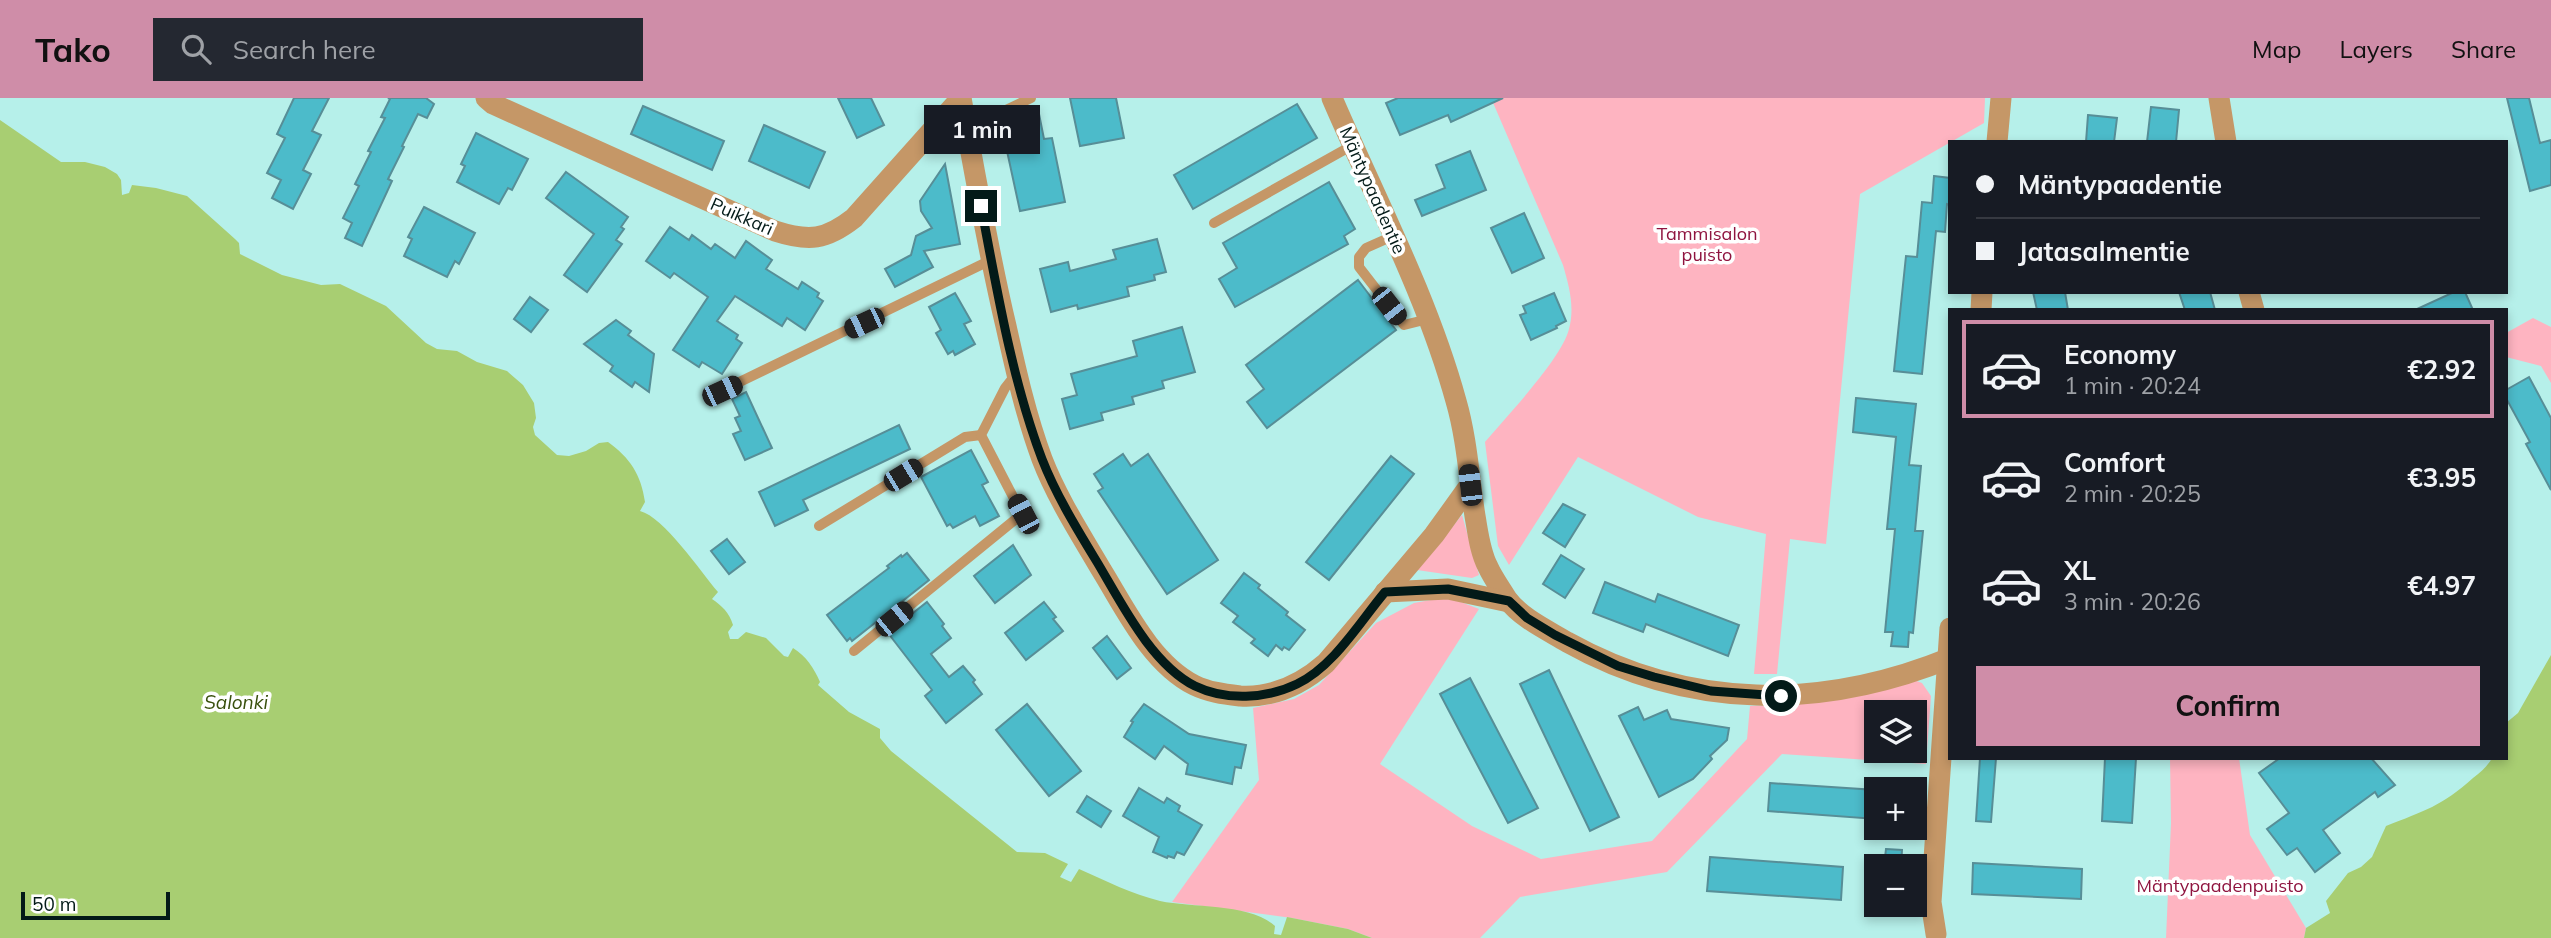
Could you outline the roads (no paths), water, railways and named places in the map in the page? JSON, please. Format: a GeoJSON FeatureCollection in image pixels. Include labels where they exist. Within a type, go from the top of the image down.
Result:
{"type":"FeatureCollection","features":[{"type":"Feature","properties":{"kind":"street","name":"Puikkari"},"geometry":{"type":"LineString","coordinates":[[486,98],[493,104],[775,231],[790,236],[811,237],[836,232],[855,218],[961,98]]}},
{"type":"Feature","properties":{"kind":"street"},"geometry":{"type":"LineString","coordinates":[[961,98],[991,260],[1016,374],[1042,458],[1055,490],[1077,530],[1146,640],[1164,662],[1195,686],[1227,694],[1260,696],[1297,684],[1326,663],[1434,535],[1470,485]]}},
{"type":"Feature","properties":{"kind":"street","name":"Mäntypaadentie"},"geometry":{"type":"LineString","coordinates":[[1332,98],[1428,319],[1457,403],[1479,539],[1487,567],[1509,601],[1527,618],[1583,650],[1618,666],[1711,691],[1765,696],[1846,690],[1907,674],[1948,658]]}},
{"type":"Feature","properties":{"kind":"street"},"geometry":{"type":"LineString","coordinates":[[1997,140],[2001,98]]}},
{"type":"Feature","properties":{"kind":"street"},"geometry":{"type":"LineString","coordinates":[[2219,98],[2226,140]]}},
{"type":"Feature","properties":{"kind":"street","name":"Mäntypaadentie"},"geometry":{"type":"LineString","coordinates":[[1385,592],[1448,589],[1509,601]]}},
{"type":"Feature","properties":{"kind":"street"},"geometry":{"type":"LineString","coordinates":[[1936,934],[1931,902],[1948,658]]}},
{"type":"Feature","properties":{"kind":"lane"},"geometry":{"type":"LineString","coordinates":[[966,126],[1031,98]]}},
{"type":"Feature","properties":{"kind":"lane"},"geometry":{"type":"LineString","coordinates":[[1214,223],[1353,145]]}},
{"type":"Feature","properties":{"kind":"lane"},"geometry":{"type":"LineString","coordinates":[[1393,236],[1366,248],[1359,257],[1359,267],[1404,325],[1428,319]]}},
{"type":"Feature","properties":{"kind":"lane"},"geometry":{"type":"LineString","coordinates":[[722,391],[959,278],[991,260]]}},
{"type":"Feature","properties":{"kind":"lane"},"geometry":{"type":"LineString","coordinates":[[981,435],[1005,388],[1016,374]]}},
{"type":"Feature","properties":{"kind":"lane"},"geometry":{"type":"LineString","coordinates":[[819,526],[965,437],[981,435]]}},
{"type":"Feature","properties":{"kind":"lane"},"geometry":{"type":"LineString","coordinates":[[854,651],[1023,514],[981,435]]}},
{"type":"Feature","properties":{"kind":"water","name":"Salonki"},"geometry":{"type":"Polygon","coordinates":[[[0,120],[61,162],[85,162],[105,167],[117,174],[121,180],[122,195],[129,193],[132,185],[187,196],[239,243],[240,254],[282,275],[321,285],[340,284],[386,306],[426,343],[437,349],[457,351],[477,362],[507,371],[523,385],[534,403],[535,435],[557,455],[569,456],[608,442],[628,461],[641,483],[645,502],[640,511],[660,523],[718,592],[712,599],[725,610],[731,620],[733,625],[728,632],[730,639],[738,639],[746,632],[766,638],[784,656],[788,657],[793,648],[798,651],[812,667],[820,682],[818,685],[849,712],[880,729],[880,738],[891,751],[1017,852],[1045,853],[1068,864],[1060,877],[1071,882],[1079,869],[1160,901],[1251,913],[1275,926],[1274,934],[1281,935],[1287,917],[1348,929],[1372,938],[0,938],[0,120]]]}},
{"type":"Feature","properties":{"kind":"water"},"geometry":{"type":"Polygon","coordinates":[[[2551,655],[2551,938],[2304,938],[2306,928],[2330,913],[2326,901],[2348,873],[2361,867],[2372,857],[2386,826],[2442,802],[2491,760],[2508,760],[2508,721],[2518,713],[2551,655]]]}},
{"type":"Feature","properties":{"kind":"park label","name":"Tammisalon puisto"},"geometry":{"type":"Point","coordinates":[1707,243]}},
{"type":"Feature","properties":{"kind":"park label","name":"Mäntypaadenpuisto"},"geometry":{"type":"Point","coordinates":[2220,885]}}]}
